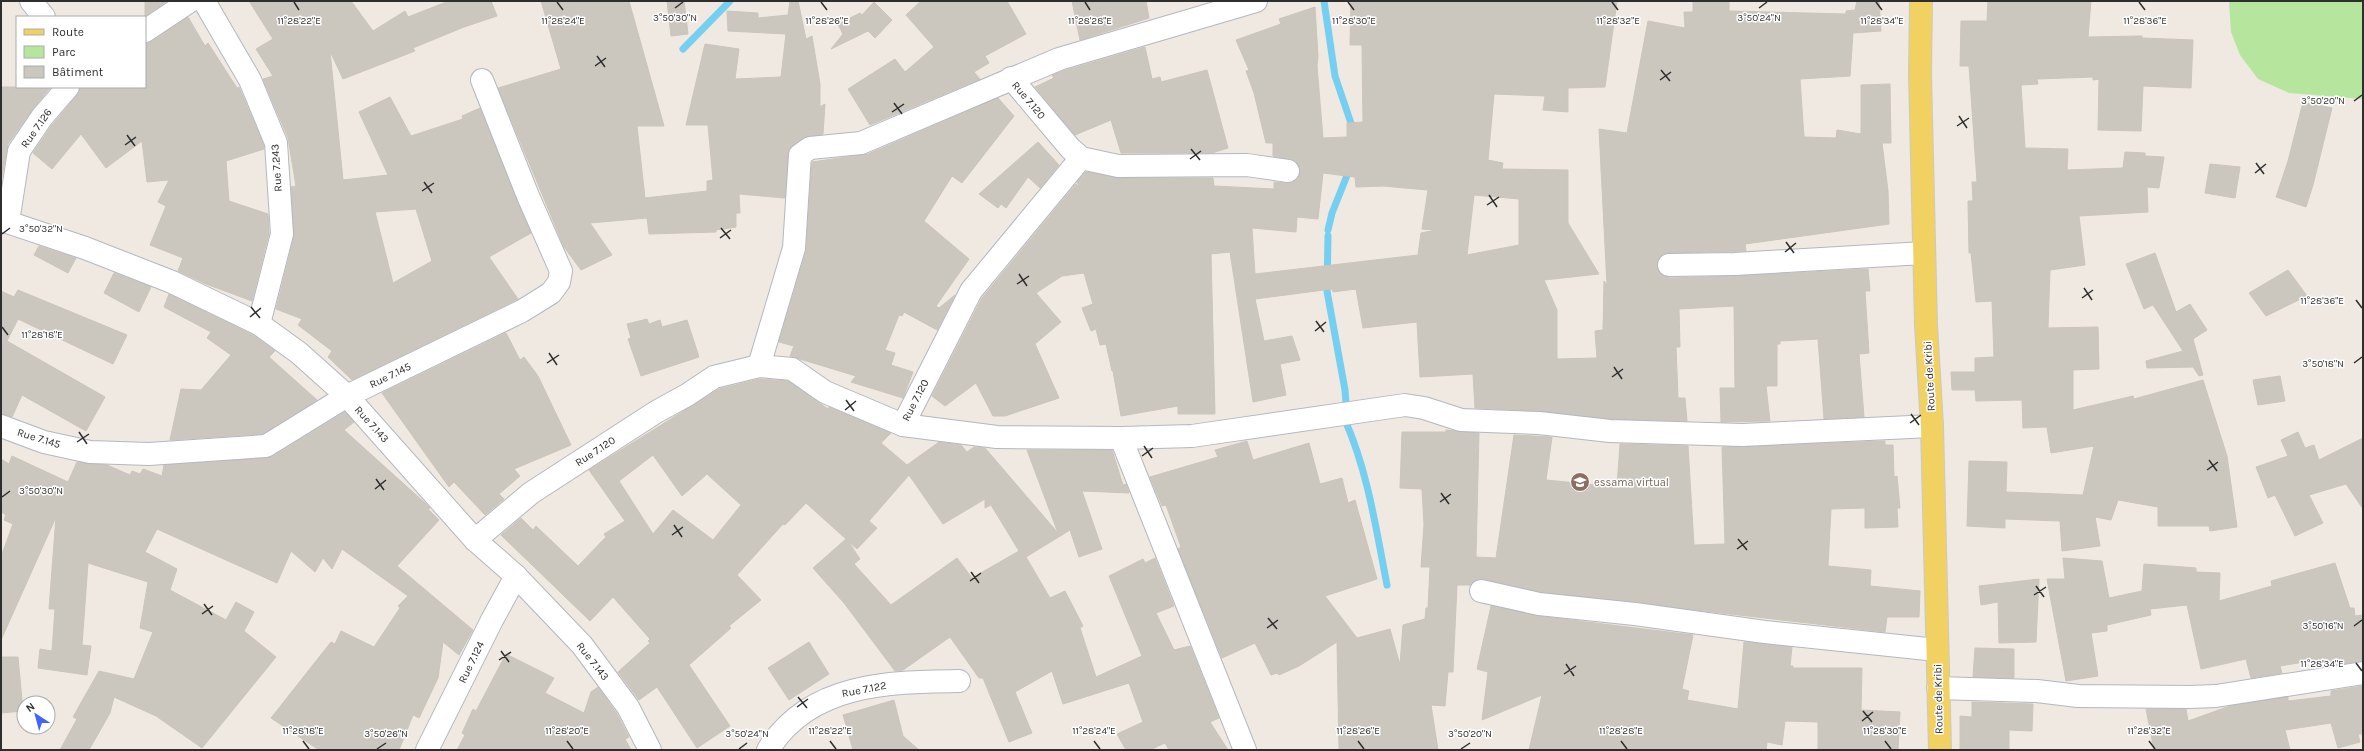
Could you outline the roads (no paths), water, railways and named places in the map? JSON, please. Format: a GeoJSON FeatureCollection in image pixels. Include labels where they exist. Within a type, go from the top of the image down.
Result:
{"type":"FeatureCollection","features":[{"type":"Feature","properties":{"kind":"main road","name":"Route de Kribi"},"geometry":{"type":"LineString","coordinates":[[1921,1],[1924,252],[1932,426],[1940,750]]}},
{"type":"Feature","properties":{"kind":"street"},"geometry":{"type":"LineString","coordinates":[[31,1],[43,16]]}},
{"type":"Feature","properties":{"kind":"street"},"geometry":{"type":"LineString","coordinates":[[146,29],[190,1]]}},
{"type":"Feature","properties":{"kind":"street","name":"Rue 7.243"},"geometry":{"type":"LineString","coordinates":[[204,1],[250,80],[276,143],[277,187],[282,234],[259,324]]}},
{"type":"Feature","properties":{"kind":"street"},"geometry":{"type":"LineString","coordinates":[[759,366],[794,248],[800,155],[810,148],[861,142],[1011,78],[1098,47],[1256,1]]}},
{"type":"Feature","properties":{"kind":"street","name":"Rue 7.120"},"geometry":{"type":"LineString","coordinates":[[475,540],[531,493],[656,412],[687,395],[714,376],[759,366],[792,370],[825,392],[903,425],[971,291],[1081,158],[1070,148],[1011,78]]}},
{"type":"Feature","properties":{"kind":"street","name":"Rue 7.145"},"geometry":{"type":"LineString","coordinates":[[1,426],[44,442],[90,452],[149,454],[231,450],[266,446],[347,396],[522,311],[551,293],[559,282],[561,271],[528,196],[482,80]]}},
{"type":"Feature","properties":{"kind":"street","name":"Rue 7.126"},"geometry":{"type":"LineString","coordinates":[[5,221],[20,151],[42,117],[67,88]]}},
{"type":"Feature","properties":{"kind":"street"},"geometry":{"type":"LineString","coordinates":[[1081,158],[1118,166],[1247,165],[1288,171]]}},
{"type":"Feature","properties":{"kind":"street","name":"Rue 7.143"},"geometry":{"type":"LineString","coordinates":[[5,221],[85,248],[172,282],[259,324],[299,353],[347,396],[475,540],[516,576],[582,645],[603,671],[628,707],[650,750]]}},
{"type":"Feature","properties":{"kind":"street"},"geometry":{"type":"LineString","coordinates":[[1669,265],[1735,264],[1924,252]]}},
{"type":"Feature","properties":{"kind":"street"},"geometry":{"type":"LineString","coordinates":[[903,425],[997,437],[1121,438],[1192,436],[1405,405],[1424,408],[1461,420],[1539,423],[1610,431],[1742,435],[1932,426]]}},
{"type":"Feature","properties":{"kind":"street"},"geometry":{"type":"LineString","coordinates":[[1121,438],[1245,750]]}},
{"type":"Feature","properties":{"kind":"street","name":"Rue 7.124"},"geometry":{"type":"LineString","coordinates":[[427,750],[492,620],[516,576]]}},
{"type":"Feature","properties":{"kind":"street"},"geometry":{"type":"LineString","coordinates":[[1481,591],[1539,604],[1635,614],[1765,632],[1937,650]]}},
{"type":"Feature","properties":{"kind":"street"},"geometry":{"type":"LineString","coordinates":[[1938,688],[2037,691],[2078,696],[2189,697],[2216,696],[2363,673]]}},
{"type":"Feature","properties":{"kind":"street","name":"Rue 7.122"},"geometry":{"type":"LineString","coordinates":[[768,750],[775,738],[808,707],[841,692],[905,682],[959,681]]}},
{"type":"Feature","properties":{"kind":"waterway"},"geometry":{"type":"LineString","coordinates":[[683,49],[730,1]]}},
{"type":"Feature","properties":{"kind":"waterway"},"geometry":{"type":"LineString","coordinates":[[1324,1],[1335,76],[1354,132]]}},
{"type":"Feature","properties":{"kind":"waterway"},"geometry":{"type":"LineString","coordinates":[[1328,230],[1332,213],[1350,168]]}},
{"type":"Feature","properties":{"kind":"waterway"},"geometry":{"type":"LineString","coordinates":[[1328,236],[1327,291],[1345,390],[1347,417],[1345,420],[1360,460],[1375,522],[1387,585]]}},
{"type":"Feature","properties":{"kind":"place","name":"essama virtual"},"geometry":{"type":"Point","coordinates":[1580,482]}}]}
